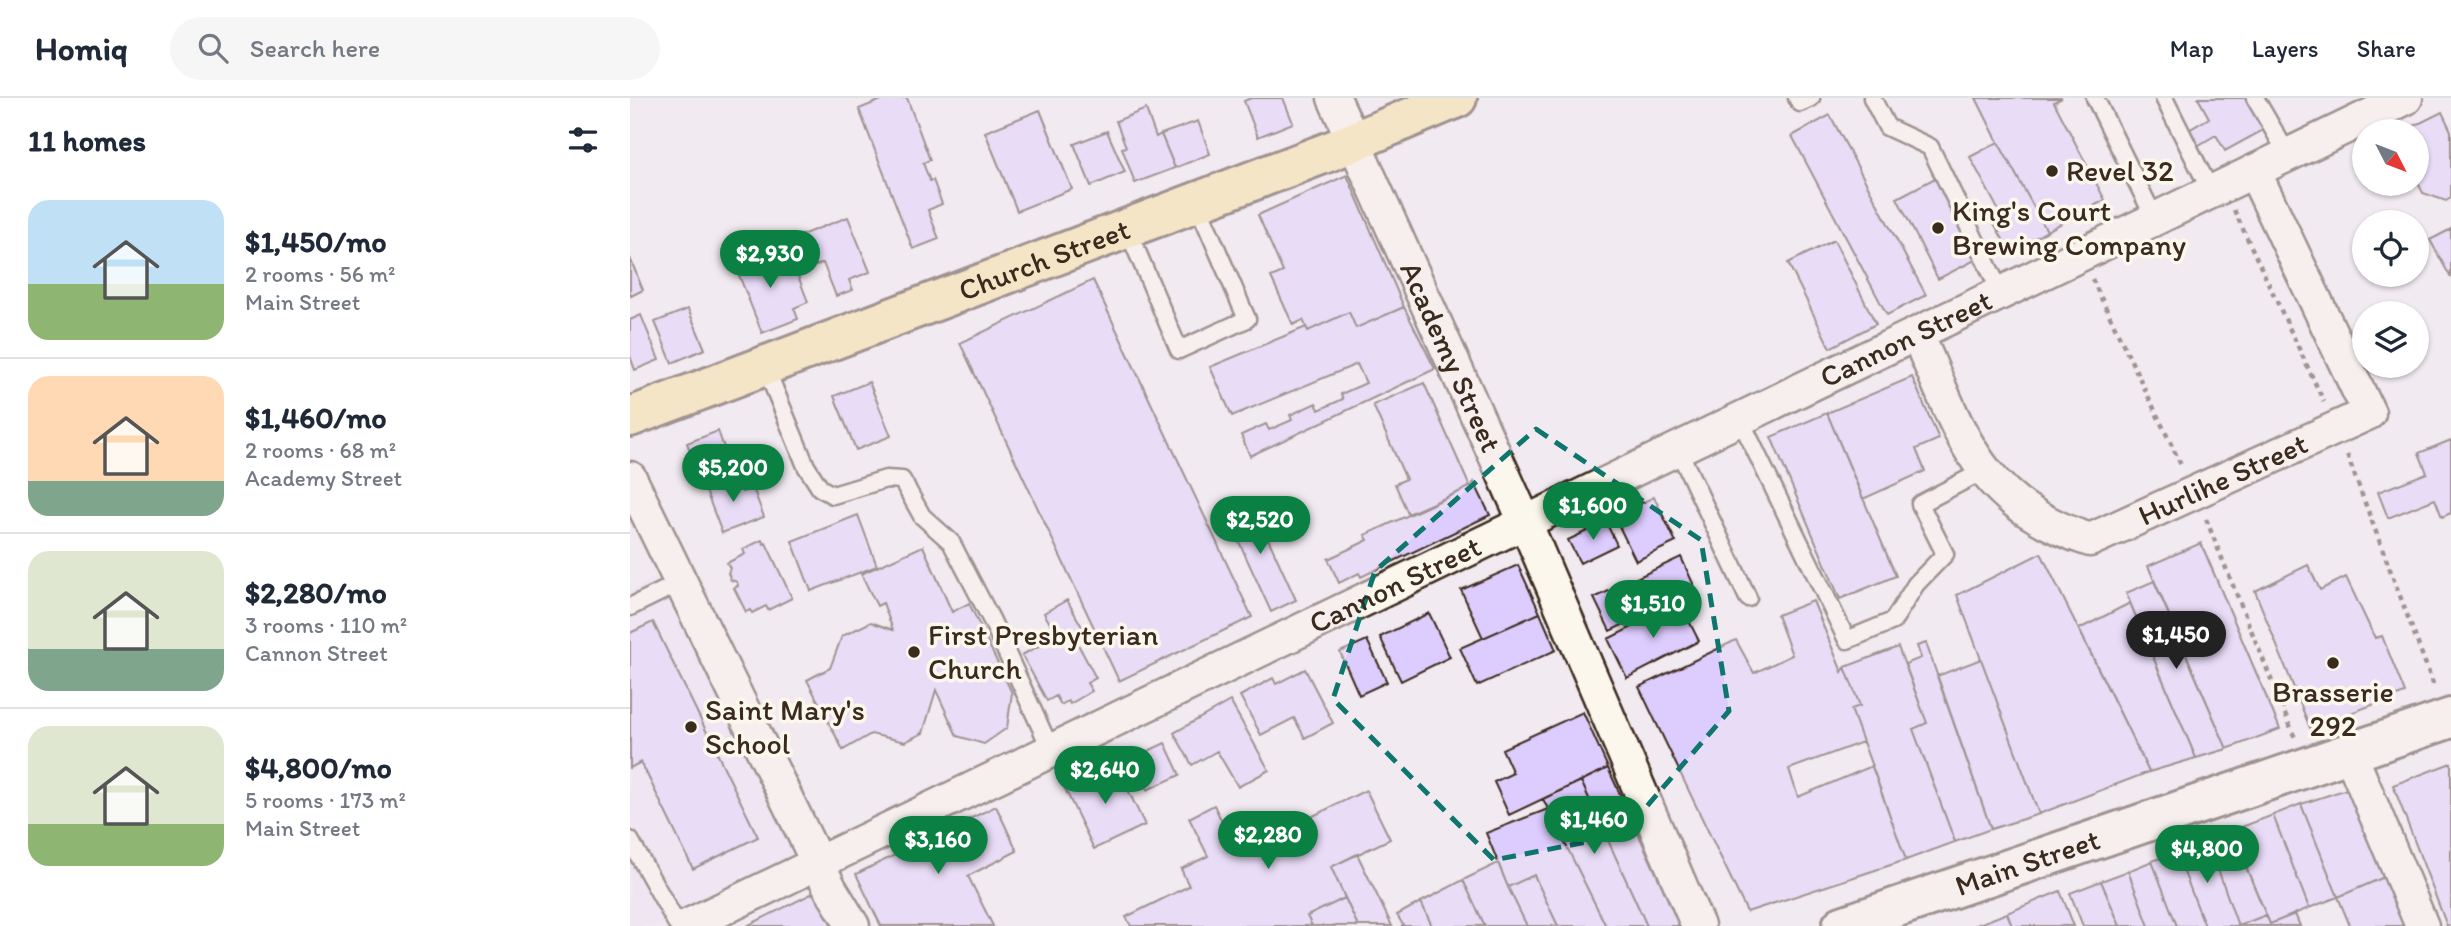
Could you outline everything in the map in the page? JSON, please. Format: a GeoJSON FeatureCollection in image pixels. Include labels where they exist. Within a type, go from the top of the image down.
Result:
{"type":"FeatureCollection","features":[{"type":"Feature","properties":{"kind":"highway","name":"Church Street"},"geometry":{"type":"LineString","coordinates":[[630,418],[1354,141],[1457,98]]}},
{"type":"Feature","properties":{"kind":"street","name":"Academy Street"},"geometry":{"type":"LineString","coordinates":[[1334,98],[1525,522],[1698,926]]}},
{"type":"Feature","properties":{"kind":"street","name":"Cannon Street"},"geometry":{"type":"LineString","coordinates":[[687,926],[2406,98]]}},
{"type":"Feature","properties":{"kind":"street","name":"Hurlihe Street"},"geometry":{"type":"LineString","coordinates":[[1917,334],[1965,440],[1983,471],[1997,487],[2030,513],[2064,532],[2090,540],[2369,413],[2255,171]]}},
{"type":"Feature","properties":{"kind":"street"},"geometry":{"type":"LineString","coordinates":[[630,478],[818,863],[853,926]]}},
{"type":"Feature","properties":{"kind":"street","name":"Main Street"},"geometry":{"type":"LineString","coordinates":[[1842,926],[2451,718]]}},
{"type":"Feature","properties":{"kind":"street"},"geometry":{"type":"LineString","coordinates":[[2350,753],[2422,926]]}},
{"type":"Feature","properties":{"kind":"lane"},"geometry":{"type":"LineString","coordinates":[[1797,98],[1800,103],[1811,98]]}},
{"type":"Feature","properties":{"kind":"lane"},"geometry":{"type":"LineString","coordinates":[[1872,98],[1887,127],[1930,147],[2001,293]]}},
{"type":"Feature","properties":{"kind":"lane"},"geometry":{"type":"LineString","coordinates":[[2095,98],[2155,219]]}},
{"type":"Feature","properties":{"kind":"lane"},"geometry":{"type":"LineString","coordinates":[[2164,98],[2211,192]]}},
{"type":"Feature","properties":{"kind":"lane"},"geometry":{"type":"LineString","coordinates":[[2255,98],[2288,155]]}},
{"type":"Feature","properties":{"kind":"lane"},"geometry":{"type":"LineString","coordinates":[[1127,228],[1179,350],[1247,319],[1196,201]]}},
{"type":"Feature","properties":{"kind":"lane"},"geometry":{"type":"LineString","coordinates":[[765,366],[806,466],[820,488],[833,495],[886,479],[902,480],[922,516],[951,542],[992,621],[1051,750]]}},
{"type":"Feature","properties":{"kind":"lane"},"geometry":{"type":"LineString","coordinates":[[1740,419],[1847,640],[1893,621],[1916,584],[1945,554],[1920,504],[1983,471]]}},
{"type":"Feature","properties":{"kind":"lane"},"geometry":{"type":"LineString","coordinates":[[1678,449],[1748,598]]}},
{"type":"Feature","properties":{"kind":"lane"},"geometry":{"type":"LineString","coordinates":[[630,607],[681,582]]}},
{"type":"Feature","properties":{"kind":"lane"},"geometry":{"type":"LineString","coordinates":[[630,840],[678,926]]}},
{"type":"Feature","properties":{"kind":"highlighted area"},"geometry":{"type":"Polygon","coordinates":[[[1536,429],[1701,540],[1729,711],[1622,835],[1494,860],[1333,699],[1375,571],[1536,429]]]}},
{"type":"Feature","properties":{"kind":"shaded area","name":"Saint Mary's School"},"geometry":{"type":"Polygon","coordinates":[[[674,568],[819,863],[687,926],[630,926],[630,591],[674,568]]]}},
{"type":"Feature","properties":{"kind":"building"},"geometry":{"type":"Polygon","coordinates":[[[886,98],[907,98],[930,160],[923,163],[942,204],[928,210],[939,239],[913,249],[859,109],[886,98]]]}},
{"type":"Feature","properties":{"kind":"building"},"geometry":{"type":"Polygon","coordinates":[[[1251,98],[1283,98],[1293,123],[1258,137],[1244,101],[1251,98]]]}},
{"type":"Feature","properties":{"kind":"building","name":"Revel 32"},"geometry":{"type":"Polygon","coordinates":[[[1976,98],[2062,98],[2054,102],[2105,200],[2047,231],[1976,98]]]}},
{"type":"Feature","properties":{"kind":"building"},"geometry":{"type":"Polygon","coordinates":[[[2198,98],[2249,98],[2265,129],[2225,151],[2216,135],[2197,146],[2189,130],[2209,118],[2198,98]]]}},
{"type":"Feature","properties":{"kind":"building"},"geometry":{"type":"Polygon","coordinates":[[[1146,109],[1156,137],[1161,134],[1175,168],[1135,183],[1122,148],[1126,147],[1116,121],[1146,109]]]}},
{"type":"Feature","properties":{"kind":"building"},"geometry":{"type":"Polygon","coordinates":[[[1040,110],[1072,189],[1017,211],[985,132],[1040,110]]]}},
{"type":"Feature","properties":{"kind":"building"},"geometry":{"type":"Polygon","coordinates":[[[2442,112],[2451,131],[2451,198],[2446,201],[2429,195],[2428,119],[2442,112]]]}},
{"type":"Feature","properties":{"kind":"building"},"geometry":{"type":"Polygon","coordinates":[[[1830,115],[1926,295],[1887,315],[1792,136],[1830,115]]]}},
{"type":"Feature","properties":{"kind":"building"},"geometry":{"type":"Polygon","coordinates":[[[1198,121],[1210,154],[1175,168],[1161,134],[1198,121]]]}},
{"type":"Feature","properties":{"kind":"building"},"geometry":{"type":"Polygon","coordinates":[[[1107,131],[1125,172],[1091,186],[1074,144],[1107,131]]]}},
{"type":"Feature","properties":{"kind":"building"},"geometry":{"type":"Polygon","coordinates":[[[1998,142],[2047,231],[2010,252],[1991,218],[2000,213],[1970,157],[1998,142]]]}},
{"type":"Feature","properties":{"kind":"building"},"geometry":{"type":"Polygon","coordinates":[[[1347,175],[1404,307],[1356,328],[1349,312],[1308,331],[1303,320],[1293,325],[1271,277],[1283,272],[1258,215],[1347,175]]]}},
{"type":"Feature","properties":{"kind":"building","name":"King's Court Brewing Company"},"geometry":{"type":"Polygon","coordinates":[[[1937,177],[1979,258],[1938,279],[1897,198],[1937,177]]]}},
{"type":"Feature","properties":{"kind":"building"},"geometry":{"type":"Polygon","coordinates":[[[848,217],[870,272],[849,280],[853,290],[836,296],[823,263],[816,266],[810,250],[803,253],[796,237],[848,217]]]}},
{"type":"Feature","properties":{"kind":"building"},"geometry":{"type":"Polygon","coordinates":[[[2451,229],[2451,278],[2430,240],[2451,229]]]}},
{"type":"Feature","properties":{"kind":"building"},"geometry":{"type":"Polygon","coordinates":[[[1834,240],[1876,324],[1830,348],[1788,263],[1834,240]]]}},
{"type":"Feature","properties":{"kind":"building"},"geometry":{"type":"Polygon","coordinates":[[[752,248],[761,272],[792,260],[808,302],[794,308],[798,319],[762,333],[731,255],[752,248]]]}},
{"type":"Feature","properties":{"kind":"building"},"geometry":{"type":"Polygon","coordinates":[[[630,258],[643,290],[631,296],[630,293],[630,258]]]}},
{"type":"Feature","properties":{"kind":"building"},"geometry":{"type":"Polygon","coordinates":[[[1093,280],[1252,617],[1119,681],[960,343],[1093,280]]]}},
{"type":"Feature","properties":{"kind":"building"},"geometry":{"type":"Polygon","coordinates":[[[1404,307],[1435,369],[1250,456],[1241,435],[1266,424],[1269,430],[1292,420],[1290,415],[1316,403],[1319,410],[1343,399],[1341,394],[1366,383],[1357,364],[1232,416],[1210,367],[1306,327],[1308,331],[1349,312],[1356,328],[1404,307]]]}},
{"type":"Feature","properties":{"kind":"building"},"geometry":{"type":"Polygon","coordinates":[[[688,309],[705,349],[672,363],[655,322],[688,309]]]}},
{"type":"Feature","properties":{"kind":"building"},"geometry":{"type":"Polygon","coordinates":[[[641,315],[659,360],[635,370],[630,356],[630,320],[641,315]]]}},
{"type":"Feature","properties":{"kind":"building"},"geometry":{"type":"Polygon","coordinates":[[[1912,377],[1939,439],[1916,449],[1925,471],[1863,499],[1827,413],[1912,377]]]}},
{"type":"Feature","properties":{"kind":"building"},"geometry":{"type":"Polygon","coordinates":[[[869,382],[891,436],[856,450],[834,396],[869,382]]]}},
{"type":"Feature","properties":{"kind":"building"},"geometry":{"type":"Polygon","coordinates":[[[1424,383],[1470,487],[1408,514],[1395,484],[1406,479],[1373,405],[1424,383]]]}},
{"type":"Feature","properties":{"kind":"building"},"geometry":{"type":"Polygon","coordinates":[[[1827,413],[1896,576],[1840,599],[1771,437],[1827,413]]]}},
{"type":"Feature","properties":{"kind":"building"},"geometry":{"type":"Polygon","coordinates":[[[718,431],[733,472],[703,484],[687,443],[718,431]]]}},
{"type":"Feature","properties":{"kind":"building"},"geometry":{"type":"Polygon","coordinates":[[[2451,440],[2451,513],[2442,517],[2435,499],[2388,518],[2378,492],[2427,473],[2419,453],[2451,440]]]}},
{"type":"Feature","properties":{"kind":"building"},"geometry":{"type":"Polygon","coordinates":[[[735,474],[742,492],[753,488],[764,517],[722,533],[704,486],[735,474]]]}},
{"type":"Feature","properties":{"kind":"building"},"geometry":{"type":"Polygon","coordinates":[[[1474,482],[1490,515],[1361,577],[1359,573],[1339,583],[1328,559],[1368,540],[1365,535],[1470,487],[1474,482]]]}},
{"type":"Feature","properties":{"kind":"building"},"geometry":{"type":"Polygon","coordinates":[[[1654,497],[1676,542],[1636,561],[1614,516],[1654,497]]]}},
{"type":"Feature","properties":{"kind":"building"},"geometry":{"type":"Polygon","coordinates":[[[1250,499],[1296,600],[1271,612],[1225,511],[1250,499]]]}},
{"type":"Feature","properties":{"kind":"building"},"geometry":{"type":"Polygon","coordinates":[[[858,515],[877,566],[811,591],[792,541],[858,515]]]}},
{"type":"Feature","properties":{"kind":"building"},"geometry":{"type":"Polygon","coordinates":[[[1606,522],[1617,545],[1580,563],[1568,540],[1606,522]]]}},
{"type":"Feature","properties":{"kind":"building"},"geometry":{"type":"Polygon","coordinates":[[[762,540],[766,543],[792,598],[768,610],[766,606],[752,613],[750,610],[746,612],[734,588],[738,586],[737,582],[731,580],[728,573],[730,568],[727,563],[745,554],[743,549],[762,540]]]}},
{"type":"Feature","properties":{"kind":"building"},"geometry":{"type":"Polygon","coordinates":[[[2201,543],[2280,729],[2227,749],[2148,566],[2201,543]]]}},
{"type":"Feature","properties":{"kind":"building","name":"First Presbyterian Church"},"geometry":{"type":"Polygon","coordinates":[[[923,546],[952,612],[969,603],[1012,693],[1007,728],[984,744],[957,736],[936,690],[923,733],[905,742],[871,734],[843,750],[807,680],[830,668],[842,636],[871,622],[893,630],[883,603],[877,606],[861,574],[923,546]]]}},
{"type":"Feature","properties":{"kind":"building"},"geometry":{"type":"Polygon","coordinates":[[[2041,553],[2149,772],[2039,814],[1957,595],[2041,553]]]}},
{"type":"Feature","properties":{"kind":"building"},"geometry":{"type":"Polygon","coordinates":[[[1681,557],[1696,590],[1610,631],[1594,598],[1681,557]]]}},
{"type":"Feature","properties":{"kind":"building"},"geometry":{"type":"Polygon","coordinates":[[[1518,565],[1540,613],[1483,638],[1461,590],[1518,565]]]}},
{"type":"Feature","properties":{"kind":"building"},"geometry":{"type":"Polygon","coordinates":[[[2308,565],[2320,590],[2346,577],[2375,638],[2382,636],[2405,693],[2310,728],[2255,591],[2308,565]]]}},
{"type":"Feature","properties":{"kind":"building"},"geometry":{"type":"Polygon","coordinates":[[[2154,581],[2227,749],[2196,758],[2126,593],[2154,581]]]}},
{"type":"Feature","properties":{"kind":"building"},"geometry":{"type":"Polygon","coordinates":[[[1067,600],[1082,627],[1072,633],[1096,678],[1087,683],[1092,691],[1070,704],[1068,701],[1061,705],[1056,696],[1047,701],[1022,655],[1057,636],[1044,613],[1067,600]]]}},
{"type":"Feature","properties":{"kind":"building"},"geometry":{"type":"Polygon","coordinates":[[[1813,601],[1842,672],[1845,667],[1860,706],[1851,709],[1863,742],[1789,769],[1798,797],[1872,766],[1906,860],[1747,912],[1639,687],[1736,640],[1754,673],[1792,655],[1777,615],[1813,601]]]}},
{"type":"Feature","properties":{"kind":"building"},"geometry":{"type":"Polygon","coordinates":[[[1680,603],[1699,641],[1627,678],[1608,639],[1680,603]]]}},
{"type":"Feature","properties":{"kind":"building"},"geometry":{"type":"Polygon","coordinates":[[[2130,603],[2196,758],[2149,772],[2079,629],[2130,603]]]}},
{"type":"Feature","properties":{"kind":"building"},"geometry":{"type":"Polygon","coordinates":[[[1429,613],[1450,657],[1401,681],[1380,637],[1429,613]]]}},
{"type":"Feature","properties":{"kind":"building"},"geometry":{"type":"Polygon","coordinates":[[[1540,613],[1556,650],[1477,686],[1460,648],[1540,613]]]}},
{"type":"Feature","properties":{"kind":"building"},"geometry":{"type":"Polygon","coordinates":[[[653,622],[758,837],[693,869],[641,762],[630,768],[630,633],[653,622]]]}},
{"type":"Feature","properties":{"kind":"building"},"geometry":{"type":"Polygon","coordinates":[[[1367,640],[1387,682],[1359,695],[1340,652],[1367,640]]]}},
{"type":"Feature","properties":{"kind":"building"},"geometry":{"type":"Polygon","coordinates":[[[1926,643],[1991,829],[1955,842],[1913,729],[1927,723],[1905,664],[1921,658],[1917,646],[1926,643]]]}},
{"type":"Feature","properties":{"kind":"building"},"geometry":{"type":"Polygon","coordinates":[[[1898,647],[1927,723],[1913,729],[1955,842],[1906,860],[1851,709],[1860,706],[1845,667],[1898,647]]]}},
{"type":"Feature","properties":{"kind":"building"},"geometry":{"type":"Polygon","coordinates":[[[1981,659],[2039,814],[1991,829],[1937,676],[1981,659]]]}},
{"type":"Feature","properties":{"kind":"building"},"geometry":{"type":"Polygon","coordinates":[[[1305,669],[1333,723],[1305,738],[1294,718],[1261,735],[1240,696],[1273,678],[1276,684],[1305,669]]]}},
{"type":"Feature","properties":{"kind":"building"},"geometry":{"type":"Polygon","coordinates":[[[1230,701],[1269,770],[1238,787],[1217,751],[1192,765],[1174,733],[1230,701]]]}},
{"type":"Feature","properties":{"kind":"building"},"geometry":{"type":"Polygon","coordinates":[[[1583,712],[1608,768],[1509,815],[1494,782],[1513,773],[1502,749],[1583,712]]]}},
{"type":"Feature","properties":{"kind":"building"},"geometry":{"type":"Polygon","coordinates":[[[1165,743],[1180,775],[1147,790],[1133,758],[1165,743]]]}},
{"type":"Feature","properties":{"kind":"building"},"geometry":{"type":"Polygon","coordinates":[[[1115,763],[1145,825],[1094,849],[1064,787],[1115,763]]]}},
{"type":"Feature","properties":{"kind":"building"},"geometry":{"type":"Polygon","coordinates":[[[2451,763],[2451,925],[2447,926],[2393,785],[2451,763]]]}},
{"type":"Feature","properties":{"kind":"building"},"geometry":{"type":"Polygon","coordinates":[[[1608,768],[1680,925],[1647,926],[1581,781],[1608,768]]]}},
{"type":"Feature","properties":{"kind":"building"},"geometry":{"type":"Polygon","coordinates":[[[1581,781],[1647,926],[1606,926],[1543,799],[1581,781]]]}},
{"type":"Feature","properties":{"kind":"building"},"geometry":{"type":"Polygon","coordinates":[[[2356,786],[2389,875],[2338,897],[2301,804],[2356,786]]]}},
{"type":"Feature","properties":{"kind":"building"},"geometry":{"type":"Polygon","coordinates":[[[1366,790],[1390,839],[1331,867],[1345,898],[1307,916],[1312,926],[1131,926],[1126,917],[1189,886],[1181,869],[1208,856],[1189,818],[1214,805],[1237,853],[1366,790]]]}},
{"type":"Feature","properties":{"kind":"building"},"geometry":{"type":"Polygon","coordinates":[[[2301,804],[2338,897],[2309,908],[2273,815],[2301,804]]]}},
{"type":"Feature","properties":{"kind":"building"},"geometry":{"type":"Polygon","coordinates":[[[996,806],[1017,851],[968,876],[993,926],[881,926],[856,874],[996,806]]]}},
{"type":"Feature","properties":{"kind":"building"},"geometry":{"type":"Polygon","coordinates":[[[1548,809],[1606,926],[1558,926],[1534,875],[1508,887],[1486,833],[1548,809]]]}},
{"type":"Feature","properties":{"kind":"building"},"geometry":{"type":"Polygon","coordinates":[[[2273,815],[2309,908],[2270,924],[2231,831],[2273,815]]]}},
{"type":"Feature","properties":{"kind":"building"},"geometry":{"type":"Polygon","coordinates":[[[2231,831],[2266,915],[2238,926],[2207,838],[2231,831]]]}},
{"type":"Feature","properties":{"kind":"building"},"geometry":{"type":"Polygon","coordinates":[[[2207,838],[2238,926],[2205,926],[2176,852],[2207,838]]]}},
{"type":"Feature","properties":{"kind":"building"},"geometry":{"type":"Polygon","coordinates":[[[2176,852],[2205,926],[2177,926],[2152,861],[2176,852]]]}},
{"type":"Feature","properties":{"kind":"building"},"geometry":{"type":"Polygon","coordinates":[[[1357,854],[1392,926],[1358,926],[1331,867],[1357,854]]]}},
{"type":"Feature","properties":{"kind":"building"},"geometry":{"type":"Polygon","coordinates":[[[2152,861],[2177,926],[2149,926],[2128,871],[2152,861]]]}},
{"type":"Feature","properties":{"kind":"building"},"geometry":{"type":"Polygon","coordinates":[[[1498,863],[1527,926],[1485,926],[1463,880],[1498,863]]]}},
{"type":"Feature","properties":{"kind":"building"},"geometry":{"type":"Polygon","coordinates":[[[2128,871],[2149,926],[2120,926],[2101,881],[2128,871]]]}},
{"type":"Feature","properties":{"kind":"building"},"geometry":{"type":"Polygon","coordinates":[[[1534,875],[1558,926],[1527,926],[1508,887],[1534,875]]]}},
{"type":"Feature","properties":{"kind":"building"},"geometry":{"type":"Polygon","coordinates":[[[2389,875],[2411,926],[2350,926],[2338,897],[2389,875]]]}},
{"type":"Feature","properties":{"kind":"building"},"geometry":{"type":"Polygon","coordinates":[[[1463,880],[1485,926],[1432,926],[1421,902],[1463,880]]]}},
{"type":"Feature","properties":{"kind":"building"},"geometry":{"type":"Polygon","coordinates":[[[2101,881],[2120,926],[2083,926],[2070,893],[2101,881]]]}},
{"type":"Feature","properties":{"kind":"building"},"geometry":{"type":"Polygon","coordinates":[[[2060,891],[2074,926],[2012,926],[2007,913],[2060,891]]]}},
{"type":"Feature","properties":{"kind":"building"},"geometry":{"type":"Polygon","coordinates":[[[815,892],[833,926],[747,926],[815,892]]]}},
{"type":"Feature","properties":{"kind":"building"},"geometry":{"type":"Polygon","coordinates":[[[1345,898],[1358,926],[1312,926],[1307,916],[1345,898]]]}},
{"type":"Feature","properties":{"kind":"building"},"geometry":{"type":"Polygon","coordinates":[[[1421,902],[1432,926],[1401,926],[1403,925],[1397,915],[1421,902]]]}},
{"type":"Feature","properties":{"kind":"building"},"geometry":{"type":"Polygon","coordinates":[[[2007,913],[2012,926],[1974,926],[2007,913]]]}},
{"type":"Feature","properties":{"kind":"building"},"geometry":{"type":"Polygon","coordinates":[[[2295,914],[2300,926],[2238,926],[2266,915],[2270,924],[2295,914]]]}},
{"type":"Feature","properties":{"kind":"place","name":"Revel 32"},"geometry":{"type":"Point","coordinates":[2052,171]}},
{"type":"Feature","properties":{"kind":"place","name":"King's Court Brewing Company"},"geometry":{"type":"Point","coordinates":[1938,228]}},
{"type":"Feature","properties":{"kind":"place","name":"First Presbyterian Church"},"geometry":{"type":"Point","coordinates":[914,652]}},
{"type":"Feature","properties":{"kind":"place","name":"Brasserie 292"},"geometry":{"type":"Point","coordinates":[2333,663]}},
{"type":"Feature","properties":{"kind":"place","name":"Saint Mary's School"},"geometry":{"type":"Point","coordinates":[691,727]}}]}
